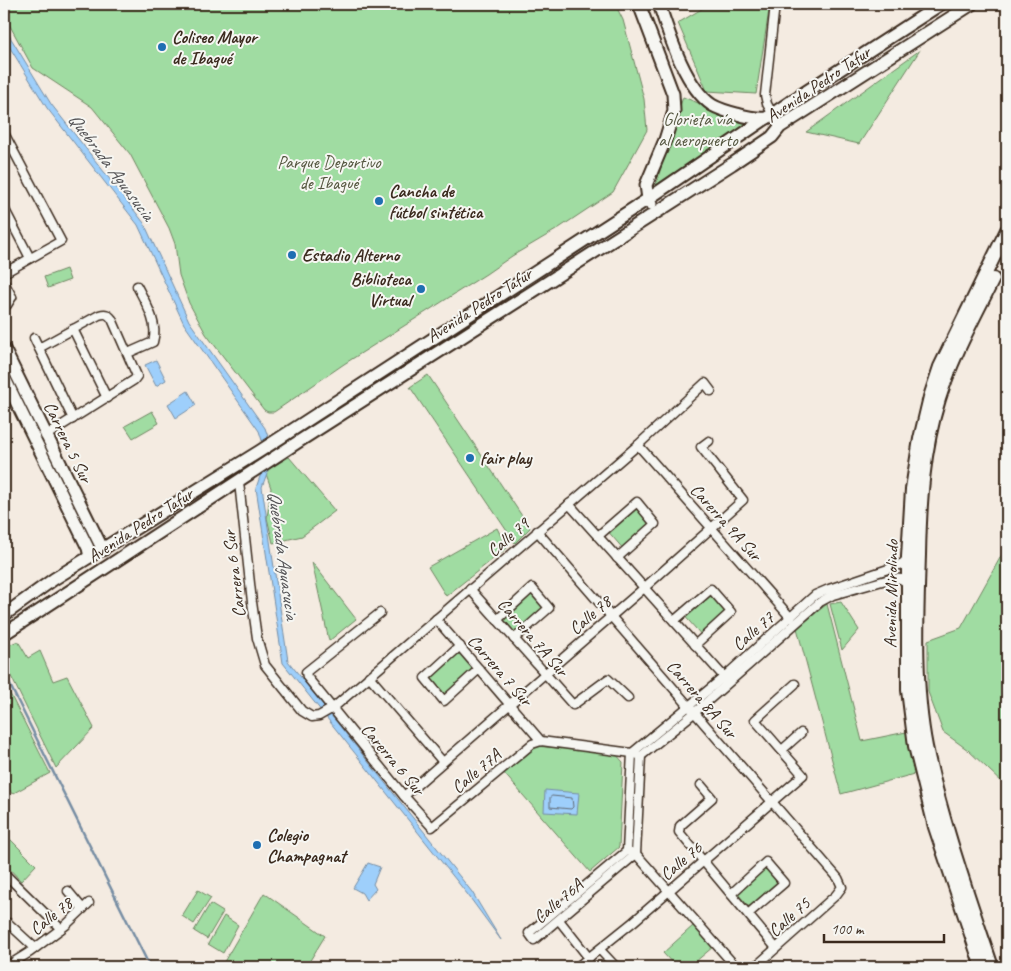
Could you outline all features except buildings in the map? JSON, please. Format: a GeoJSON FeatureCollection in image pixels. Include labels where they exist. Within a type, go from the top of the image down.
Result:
{"type":"FeatureCollection","features":[{"type":"Feature","properties":{"kind":"main road"},"geometry":{"type":"LineString","coordinates":[[639,4],[673,94],[674,103],[674,111],[666,140],[646,185],[648,199],[655,213]]}},
{"type":"Feature","properties":{"kind":"main road"},"geometry":{"type":"LineString","coordinates":[[659,4],[686,74],[706,99],[713,106],[731,112],[754,118],[770,116]]}},
{"type":"Feature","properties":{"kind":"main road","name":"Avenida Pedro Tafur"},"geometry":{"type":"LineString","coordinates":[[4,615],[54,579],[260,451],[648,199],[770,116],[941,4]]}},
{"type":"Feature","properties":{"kind":"main road","name":"Avenida Pedro Tafur"},"geometry":{"type":"LineString","coordinates":[[4,634],[655,213],[765,141],[780,127],[972,4]]}},
{"type":"Feature","properties":{"kind":"main road","name":"Avenida Mirolindo"},"geometry":{"type":"LineString","coordinates":[[982,967],[935,827],[915,746],[908,690],[907,583],[912,489],[920,439],[932,388],[940,367],[1007,230]]}},
{"type":"Feature","properties":{"kind":"main road","name":"Avenida Mirolindo"},"geometry":{"type":"LineString","coordinates":[[992,967],[947,831],[926,746],[920,696],[917,605],[922,486],[933,418],[945,381],[1007,247]]}},
{"type":"Feature","properties":{"kind":"main road","name":"Carrera 5 Sur"},"geometry":{"type":"LineString","coordinates":[[4,349],[45,436],[103,550]]}},
{"type":"Feature","properties":{"kind":"main road","name":"Carrera 5 Sur"},"geometry":{"type":"LineString","coordinates":[[4,377],[88,548],[90,557]]}},
{"type":"Feature","properties":{"kind":"street"},"geometry":{"type":"LineString","coordinates":[[775,4],[765,95],[770,116],[780,127]]}},
{"type":"Feature","properties":{"kind":"street"},"geometry":{"type":"LineString","coordinates":[[4,132],[61,242],[4,273]]}},
{"type":"Feature","properties":{"kind":"street"},"geometry":{"type":"LineString","coordinates":[[4,208],[30,258]]}},
{"type":"Feature","properties":{"kind":"street"},"geometry":{"type":"LineString","coordinates":[[4,282],[8,298],[7,305],[4,307]]}},
{"type":"Feature","properties":{"kind":"street"},"geometry":{"type":"LineString","coordinates":[[128,353],[153,342],[155,336],[151,315],[137,286]]}},
{"type":"Feature","properties":{"kind":"street"},"geometry":{"type":"LineString","coordinates":[[39,348],[99,315],[108,314],[128,353],[137,376],[107,398],[45,436]]}},
{"type":"Feature","properties":{"kind":"street"},"geometry":{"type":"LineString","coordinates":[[73,329],[107,398]]}},
{"type":"Feature","properties":{"kind":"street"},"geometry":{"type":"LineString","coordinates":[[34,338],[73,418]]}},
{"type":"Feature","properties":{"kind":"street","name":"Calle 79"},"geometry":{"type":"LineString","coordinates":[[330,710],[638,445],[705,383],[711,391]]}},
{"type":"Feature","properties":{"kind":"street","name":"Calle 78"},"geometry":{"type":"LineString","coordinates":[[404,796],[744,500],[701,447],[709,440]]}},
{"type":"Feature","properties":{"kind":"street","name":"Carerra 9A Sur"},"geometry":{"type":"LineString","coordinates":[[638,445],[712,529],[796,616]]}},
{"type":"Feature","properties":{"kind":"street","name":"Carrera 6 Sur"},"geometry":{"type":"LineString","coordinates":[[239,482],[257,638],[266,664],[302,711],[312,717],[319,716],[330,710]]}},
{"type":"Feature","properties":{"kind":"street"},"geometry":{"type":"LineString","coordinates":[[598,536],[636,502],[655,524],[617,558]]}},
{"type":"Feature","properties":{"kind":"street","name":"Carrera 8A Sur"},"geometry":{"type":"LineString","coordinates":[[569,504],[726,680]]}},
{"type":"Feature","properties":{"kind":"street","name":"Carrera 8A Sur"},"geometry":{"type":"LineString","coordinates":[[537,531],[838,878],[842,887]]}},
{"type":"Feature","properties":{"kind":"street","name":"Calle 77"},"geometry":{"type":"LineString","coordinates":[[641,756],[796,616],[815,595],[894,567],[903,563],[908,557]]}},
{"type":"Feature","properties":{"kind":"street","name":"Calle 77"},"geometry":{"type":"LineString","coordinates":[[796,616],[833,595],[893,578],[901,579],[907,583]]}},
{"type":"Feature","properties":{"kind":"street"},"geometry":{"type":"LineString","coordinates":[[497,620],[532,588],[549,608],[514,639]]}},
{"type":"Feature","properties":{"kind":"street","name":"Carrera 7A Sur"},"geometry":{"type":"LineString","coordinates":[[470,589],[573,705],[608,679],[628,698]]}},
{"type":"Feature","properties":{"kind":"street"},"geometry":{"type":"LineString","coordinates":[[674,621],[711,589],[731,612],[695,645]]}},
{"type":"Feature","properties":{"kind":"street","name":"Carerra 6 Sur"},"geometry":{"type":"LineString","coordinates":[[380,613],[306,672],[330,710],[432,827]]}},
{"type":"Feature","properties":{"kind":"street","name":"Carrera 7 Sur"},"geometry":{"type":"LineString","coordinates":[[436,619],[541,741]]}},
{"type":"Feature","properties":{"kind":"street"},"geometry":{"type":"LineString","coordinates":[[460,646],[425,678],[444,701],[479,669]]}},
{"type":"Feature","properties":{"kind":"street"},"geometry":{"type":"LineString","coordinates":[[369,676],[443,762]]}},
{"type":"Feature","properties":{"kind":"street","name":"Carrera 8A Sur"},"geometry":{"type":"LineString","coordinates":[[795,684],[755,720],[803,775]]}},
{"type":"Feature","properties":{"kind":"street","name":"Calle 77"},"geometry":{"type":"LineString","coordinates":[[632,753],[692,710]]}},
{"type":"Feature","properties":{"kind":"street"},"geometry":{"type":"LineString","coordinates":[[782,750],[801,733]]}},
{"type":"Feature","properties":{"kind":"street"},"geometry":{"type":"LineString","coordinates":[[541,741],[632,753],[641,756],[636,854]]}},
{"type":"Feature","properties":{"kind":"street","name":"Calle 77A"},"geometry":{"type":"LineString","coordinates":[[432,827],[532,744],[541,741]]}},
{"type":"Feature","properties":{"kind":"street"},"geometry":{"type":"LineString","coordinates":[[632,753],[627,851],[636,854],[736,967]]}},
{"type":"Feature","properties":{"kind":"street","name":"Calle 76"},"geometry":{"type":"LineString","coordinates":[[577,967],[600,950],[704,862],[803,775]]}},
{"type":"Feature","properties":{"kind":"street"},"geometry":{"type":"LineString","coordinates":[[701,785],[712,798],[680,826],[679,832],[776,948]]}},
{"type":"Feature","properties":{"kind":"street","name":"Calle 76A"},"geometry":{"type":"LineString","coordinates":[[627,851],[529,933],[534,940],[636,854]]}},
{"type":"Feature","properties":{"kind":"street"},"geometry":{"type":"LineString","coordinates":[[731,894],[766,862],[784,883],[748,914]]}},
{"type":"Feature","properties":{"kind":"street"},"geometry":{"type":"LineString","coordinates":[[4,872],[61,929]]}},
{"type":"Feature","properties":{"kind":"street","name":"Calle 75"},"geometry":{"type":"LineString","coordinates":[[755,967],[836,896],[842,887]]}},
{"type":"Feature","properties":{"kind":"street"},"geometry":{"type":"LineString","coordinates":[[68,891],[83,909]]}},
{"type":"Feature","properties":{"kind":"street"},"geometry":{"type":"LineString","coordinates":[[566,902],[572,909]]}},
{"type":"Feature","properties":{"kind":"street","name":"Calle 78"},"geometry":{"type":"LineString","coordinates":[[8,966],[61,929],[89,903]]}},
{"type":"Feature","properties":{"kind":"street"},"geometry":{"type":"LineString","coordinates":[[558,920],[588,958]]}},
{"type":"Feature","properties":{"kind":"street"},"geometry":{"type":"LineString","coordinates":[[8,923],[34,948]]}},
{"type":"Feature","properties":{"kind":"street"},"geometry":{"type":"LineString","coordinates":[[600,950],[616,967]]}},
{"type":"Feature","properties":{"kind":"street"},"geometry":{"type":"LineString","coordinates":[[4,957],[8,966]]}},
{"type":"Feature","properties":{"kind":"green space","name":"Parque Deportivo de Ibagué"},"geometry":{"type":"Polygon","coordinates":[[[4,4],[615,4],[623,20],[644,99],[647,130],[613,192],[344,364],[274,412],[268,412],[264,410],[206,334],[189,303],[179,275],[175,244],[169,228],[130,154],[92,107],[33,68],[4,15],[4,4]]]}},
{"type":"Feature","properties":{"kind":"green space"},"geometry":{"type":"Polygon","coordinates":[[[710,4],[770,4],[756,94],[707,91],[678,23],[710,4]]]}},
{"type":"Feature","properties":{"kind":"green space"},"geometry":{"type":"Polygon","coordinates":[[[920,50],[859,144],[806,132],[920,50]]]}},
{"type":"Feature","properties":{"kind":"green space","name":"Glorieta vía al aeropuerto"},"geometry":{"type":"Polygon","coordinates":[[[683,97],[752,124],[655,187],[683,97]]]}},
{"type":"Feature","properties":{"kind":"green space"},"geometry":{"type":"Polygon","coordinates":[[[66,269],[70,280],[48,288],[44,277],[66,269]]]}},
{"type":"Feature","properties":{"kind":"green space","name":"fair play"},"geometry":{"type":"Polygon","coordinates":[[[428,375],[530,528],[515,543],[410,387],[428,375]]]}},
{"type":"Feature","properties":{"kind":"green space"},"geometry":{"type":"Polygon","coordinates":[[[152,411],[159,423],[133,438],[125,426],[152,411]]]}},
{"type":"Feature","properties":{"kind":"green space"},"geometry":{"type":"Polygon","coordinates":[[[289,457],[335,511],[302,536],[273,543],[267,518],[271,488],[265,471],[289,457]]]}},
{"type":"Feature","properties":{"kind":"green space"},"geometry":{"type":"Polygon","coordinates":[[[637,502],[655,524],[625,551],[606,529],[637,502]]]}},
{"type":"Feature","properties":{"kind":"green space"},"geometry":{"type":"Polygon","coordinates":[[[497,528],[507,548],[446,596],[428,567],[497,528]]]}},
{"type":"Feature","properties":{"kind":"green space"},"geometry":{"type":"Polygon","coordinates":[[[1007,547],[1007,787],[968,750],[943,732],[928,692],[928,640],[961,628],[1007,547]]]}},
{"type":"Feature","properties":{"kind":"green space"},"geometry":{"type":"Polygon","coordinates":[[[312,562],[356,619],[329,641],[312,562]]]}},
{"type":"Feature","properties":{"kind":"green space"},"geometry":{"type":"Polygon","coordinates":[[[711,589],[731,612],[703,637],[683,614],[711,589]]]}},
{"type":"Feature","properties":{"kind":"green space"},"geometry":{"type":"Polygon","coordinates":[[[531,590],[547,608],[517,635],[502,617],[531,590]]]}},
{"type":"Feature","properties":{"kind":"green space"},"geometry":{"type":"Polygon","coordinates":[[[841,602],[859,630],[842,650],[830,604],[841,602]]]}},
{"type":"Feature","properties":{"kind":"green space"},"geometry":{"type":"Polygon","coordinates":[[[827,604],[862,741],[916,730],[925,771],[841,794],[797,628],[827,604]]]}},
{"type":"Feature","properties":{"kind":"green space"},"geometry":{"type":"Polygon","coordinates":[[[18,641],[28,658],[40,651],[53,681],[67,676],[94,728],[56,768],[4,662],[4,647],[18,641]]]}},
{"type":"Feature","properties":{"kind":"green space"},"geometry":{"type":"Polygon","coordinates":[[[458,649],[475,668],[444,699],[426,679],[458,649]]]}},
{"type":"Feature","properties":{"kind":"green space"},"geometry":{"type":"Polygon","coordinates":[[[4,682],[50,773],[12,794],[4,780],[4,682]]]}},
{"type":"Feature","properties":{"kind":"green space"},"geometry":{"type":"Polygon","coordinates":[[[535,746],[614,752],[623,762],[619,847],[590,872],[502,771],[535,746]]]}},
{"type":"Feature","properties":{"kind":"green space"},"geometry":{"type":"Polygon","coordinates":[[[8,837],[36,865],[21,881],[4,863],[4,842],[8,837]]]}},
{"type":"Feature","properties":{"kind":"green space"},"geometry":{"type":"Polygon","coordinates":[[[767,864],[781,881],[751,909],[736,892],[767,864]]]}},
{"type":"Feature","properties":{"kind":"green space"},"geometry":{"type":"Polygon","coordinates":[[[198,890],[211,898],[194,924],[182,916],[198,890]]]}},
{"type":"Feature","properties":{"kind":"green space"},"geometry":{"type":"Polygon","coordinates":[[[264,893],[325,936],[306,967],[221,967],[264,893]]]}},
{"type":"Feature","properties":{"kind":"green space"},"geometry":{"type":"Polygon","coordinates":[[[210,904],[223,912],[207,939],[194,931],[210,904]]]}},
{"type":"Feature","properties":{"kind":"green space"},"geometry":{"type":"Polygon","coordinates":[[[224,916],[238,925],[223,953],[208,944],[224,916]]]}},
{"type":"Feature","properties":{"kind":"green space"},"geometry":{"type":"Polygon","coordinates":[[[694,925],[713,947],[689,967],[676,967],[663,953],[694,925]]]}},
{"type":"Feature","properties":{"kind":"water","name":"Quebrada Aguasucia"},"geometry":{"type":"Polygon","coordinates":[[[4,27],[51,104],[144,223],[189,321],[265,428],[274,454],[262,487],[288,661],[472,892],[501,940],[468,895],[283,663],[256,488],[267,456],[259,431],[184,324],[138,225],[47,108],[4,38],[4,27]]]}},
{"type":"Feature","properties":{"kind":"water"},"geometry":{"type":"Polygon","coordinates":[[[156,360],[166,380],[156,386],[145,365],[156,360]]]}},
{"type":"Feature","properties":{"kind":"water"},"geometry":{"type":"Polygon","coordinates":[[[188,391],[196,405],[176,418],[168,404],[188,391]]]}},
{"type":"Feature","properties":{"kind":"water"},"geometry":{"type":"Polygon","coordinates":[[[545,790],[579,793],[577,814],[544,812],[545,790]]]}},
{"type":"Feature","properties":{"kind":"water"},"geometry":{"type":"Polygon","coordinates":[[[368,863],[380,867],[373,884],[376,889],[366,900],[362,893],[353,888],[368,863]]]}},
{"type":"Feature","properties":{"kind":"waterway"},"geometry":{"type":"LineString","coordinates":[[4,673],[150,967]]}},
{"type":"Feature","properties":{"kind":"place","name":"Coliseo Mayor de Ibagué"},"geometry":{"type":"Point","coordinates":[162,47]}},
{"type":"Feature","properties":{"kind":"place","name":"Cancha de fútbol sintética"},"geometry":{"type":"Point","coordinates":[379,201]}},
{"type":"Feature","properties":{"kind":"place","name":"Estadio Alterno"},"geometry":{"type":"Point","coordinates":[292,255]}},
{"type":"Feature","properties":{"kind":"place","name":"Biblioteca Virtual"},"geometry":{"type":"Point","coordinates":[421,289]}},
{"type":"Feature","properties":{"kind":"place","name":"fair play"},"geometry":{"type":"Point","coordinates":[470,458]}},
{"type":"Feature","properties":{"kind":"place","name":"Colegio Champagnat"},"geometry":{"type":"Point","coordinates":[257,845]}}]}
